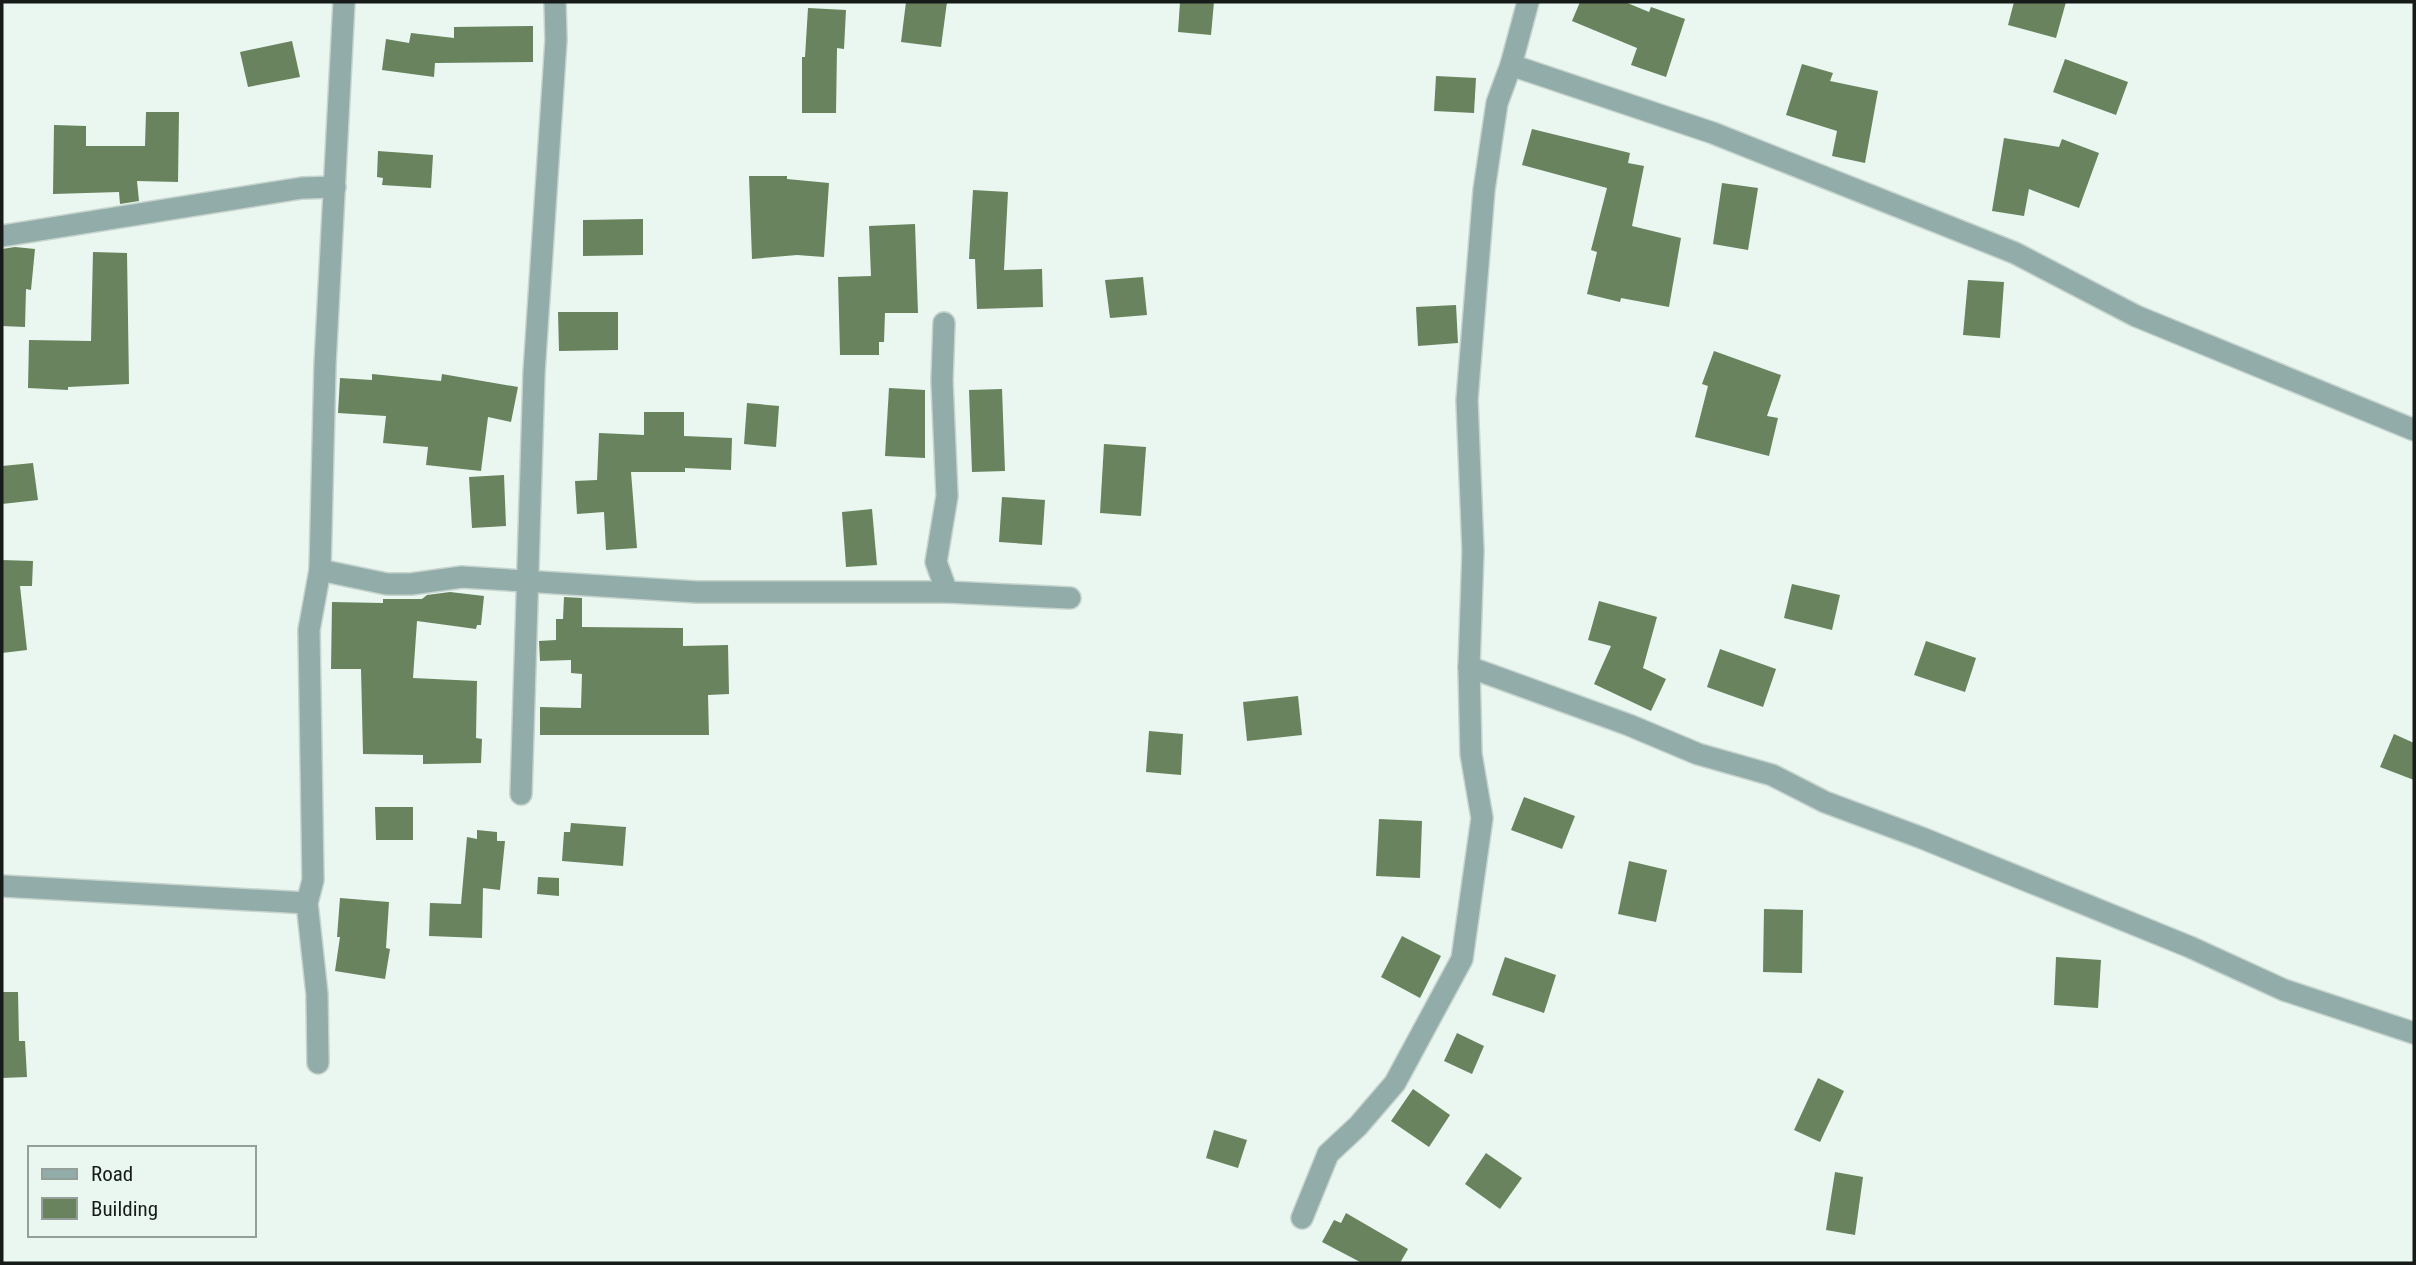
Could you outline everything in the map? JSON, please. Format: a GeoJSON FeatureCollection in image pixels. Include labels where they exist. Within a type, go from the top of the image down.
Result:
{"type":"FeatureCollection","features":[{"type":"Feature","properties":{"kind":"street"},"geometry":{"type":"LineString","coordinates":[[318,1063],[317,994],[307,904],[313,880],[309,630],[320,570],[325,365],[344,2]]}},
{"type":"Feature","properties":{"kind":"street"},"geometry":{"type":"LineString","coordinates":[[521,794],[534,373],[556,40],[555,2]]}},
{"type":"Feature","properties":{"kind":"street"},"geometry":{"type":"LineString","coordinates":[[1301,1218],[1328,1154],[1395,1083],[1462,959],[1482,818],[1471,754],[1469,667],[1473,551],[1467,400],[1485,190],[1497,103],[1511,65],[1528,2]]}},
{"type":"Feature","properties":{"kind":"street"},"geometry":{"type":"LineString","coordinates":[[1511,65],[1713,133],[1951,227],[2015,253],[2137,316],[2414,430]]}},
{"type":"Feature","properties":{"kind":"street"},"geometry":{"type":"LineString","coordinates":[[2,236],[302,188],[335,187]]}},
{"type":"Feature","properties":{"kind":"street"},"geometry":{"type":"LineString","coordinates":[[944,323],[942,381],[947,496],[936,562],[947,592]]}},
{"type":"Feature","properties":{"kind":"street"},"geometry":{"type":"LineString","coordinates":[[320,570],[387,584],[411,584],[462,577],[697,592],[947,592],[1070,598]]}},
{"type":"Feature","properties":{"kind":"street"},"geometry":{"type":"LineString","coordinates":[[1469,667],[1629,725],[1698,754],[1772,775],[1825,802],[1922,838],[2178,942],[2284,990],[2414,1033]]}},
{"type":"Feature","properties":{"kind":"street"},"geometry":{"type":"LineString","coordinates":[[2,886],[307,904]]}},
{"type":"Feature","properties":{"kind":"building"},"geometry":{"type":"Polygon","coordinates":[[[906,2],[947,2],[941,47],[901,42],[906,2]]]}},
{"type":"Feature","properties":{"kind":"building"},"geometry":{"type":"Polygon","coordinates":[[[1180,2],[1214,2],[1211,35],[1178,32],[1180,2]]]}},
{"type":"Feature","properties":{"kind":"building"},"geometry":{"type":"Polygon","coordinates":[[[1580,2],[1625,2],[1649,12],[1651,7],[1685,19],[1666,77],[1631,65],[1637,48],[1572,21],[1580,2]]]}},
{"type":"Feature","properties":{"kind":"building"},"geometry":{"type":"Polygon","coordinates":[[[2014,2],[2066,2],[2056,38],[2008,25],[2014,2]]]}},
{"type":"Feature","properties":{"kind":"building"},"geometry":{"type":"Polygon","coordinates":[[[808,8],[846,10],[844,49],[837,48],[836,113],[802,113],[802,57],[805,57],[808,8]]]}},
{"type":"Feature","properties":{"kind":"building"},"geometry":{"type":"Polygon","coordinates":[[[533,26],[533,62],[435,63],[434,77],[382,70],[386,39],[409,43],[411,33],[454,38],[454,27],[533,26]]]}},
{"type":"Feature","properties":{"kind":"building"},"geometry":{"type":"Polygon","coordinates":[[[292,41],[300,77],[248,87],[240,52],[292,41]]]}},
{"type":"Feature","properties":{"kind":"building"},"geometry":{"type":"Polygon","coordinates":[[[2065,59],[2128,82],[2116,115],[2053,92],[2065,59]]]}},
{"type":"Feature","properties":{"kind":"building"},"geometry":{"type":"Polygon","coordinates":[[[1802,64],[1833,73],[1830,81],[1878,91],[1865,163],[1832,156],[1837,131],[1786,115],[1802,64]]]}},
{"type":"Feature","properties":{"kind":"building"},"geometry":{"type":"Polygon","coordinates":[[[1436,76],[1476,78],[1474,113],[1434,111],[1436,76]]]}},
{"type":"Feature","properties":{"kind":"building"},"geometry":{"type":"Polygon","coordinates":[[[146,112],[179,112],[178,182],[137,181],[139,201],[120,204],[119,192],[53,194],[54,125],[86,126],[86,146],[145,146],[146,112]]]}},
{"type":"Feature","properties":{"kind":"building"},"geometry":{"type":"Polygon","coordinates":[[[1532,129],[1630,153],[1628,163],[1644,166],[1632,226],[1681,238],[1669,307],[1621,298],[1620,302],[1587,294],[1597,252],[1591,250],[1607,188],[1522,165],[1532,129]]]}},
{"type":"Feature","properties":{"kind":"building"},"geometry":{"type":"Polygon","coordinates":[[[2004,138],[2059,147],[2062,139],[2099,153],[2079,208],[2029,189],[2024,216],[1992,211],[2004,138]]]}},
{"type":"Feature","properties":{"kind":"building"},"geometry":{"type":"Polygon","coordinates":[[[378,151],[433,155],[431,188],[382,185],[383,178],[377,177],[378,151]]]}},
{"type":"Feature","properties":{"kind":"building"},"geometry":{"type":"Polygon","coordinates":[[[749,176],[787,176],[787,179],[829,183],[824,257],[797,255],[752,259],[749,176]]]}},
{"type":"Feature","properties":{"kind":"building"},"geometry":{"type":"Polygon","coordinates":[[[1722,183],[1758,188],[1748,250],[1713,244],[1722,183]]]}},
{"type":"Feature","properties":{"kind":"building"},"geometry":{"type":"Polygon","coordinates":[[[973,190],[1008,192],[1004,270],[1042,269],[1043,307],[977,309],[975,259],[969,259],[973,190]]]}},
{"type":"Feature","properties":{"kind":"building"},"geometry":{"type":"Polygon","coordinates":[[[643,219],[643,255],[583,256],[583,220],[643,219]]]}},
{"type":"Feature","properties":{"kind":"building"},"geometry":{"type":"Polygon","coordinates":[[[915,224],[918,313],[885,313],[884,342],[879,342],[879,355],[840,355],[838,277],[871,276],[869,226],[915,224]]]}},
{"type":"Feature","properties":{"kind":"building"},"geometry":{"type":"Polygon","coordinates":[[[2,249],[35,249],[31,290],[26,289],[25,327],[2,326],[2,249]]]}},
{"type":"Feature","properties":{"kind":"building"},"geometry":{"type":"Polygon","coordinates":[[[93,252],[127,253],[129,384],[68,387],[68,390],[28,388],[29,340],[91,341],[93,252]]]}},
{"type":"Feature","properties":{"kind":"building"},"geometry":{"type":"Polygon","coordinates":[[[1143,277],[1147,315],[1110,318],[1105,280],[1143,277]]]}},
{"type":"Feature","properties":{"kind":"building"},"geometry":{"type":"Polygon","coordinates":[[[1968,280],[2004,282],[2000,338],[1963,335],[1968,280]]]}},
{"type":"Feature","properties":{"kind":"building"},"geometry":{"type":"Polygon","coordinates":[[[1456,305],[1458,343],[1418,346],[1416,307],[1456,305]]]}},
{"type":"Feature","properties":{"kind":"building"},"geometry":{"type":"Polygon","coordinates":[[[558,312],[618,312],[618,350],[559,351],[558,312]]]}},
{"type":"Feature","properties":{"kind":"building"},"geometry":{"type":"Polygon","coordinates":[[[1714,351],[1781,375],[1767,416],[1778,418],[1769,456],[1695,437],[1708,386],[1702,384],[1714,351]]]}},
{"type":"Feature","properties":{"kind":"building"},"geometry":{"type":"Polygon","coordinates":[[[372,374],[441,381],[442,374],[518,387],[511,422],[488,417],[481,471],[426,465],[428,447],[383,443],[386,416],[338,413],[340,378],[372,380],[372,374]]]}},
{"type":"Feature","properties":{"kind":"building"},"geometry":{"type":"Polygon","coordinates":[[[889,388],[925,390],[925,458],[885,456],[889,388]]]}},
{"type":"Feature","properties":{"kind":"building"},"geometry":{"type":"Polygon","coordinates":[[[1002,389],[1005,471],[972,472],[969,390],[1002,389]]]}},
{"type":"Feature","properties":{"kind":"building"},"geometry":{"type":"Polygon","coordinates":[[[747,403],[779,406],[776,447],[744,444],[747,403]]]}},
{"type":"Feature","properties":{"kind":"building"},"geometry":{"type":"Polygon","coordinates":[[[644,412],[684,412],[684,436],[732,438],[731,470],[685,468],[685,472],[631,472],[637,548],[606,550],[604,512],[577,514],[575,481],[597,480],[599,433],[644,435],[644,412]]]}},
{"type":"Feature","properties":{"kind":"building"},"geometry":{"type":"Polygon","coordinates":[[[1104,444],[1146,447],[1141,516],[1100,513],[1104,444]]]}},
{"type":"Feature","properties":{"kind":"building"},"geometry":{"type":"Polygon","coordinates":[[[33,463],[38,500],[2,504],[2,466],[33,463]]]}},
{"type":"Feature","properties":{"kind":"building"},"geometry":{"type":"Polygon","coordinates":[[[504,475],[506,526],[472,528],[469,477],[504,475]]]}},
{"type":"Feature","properties":{"kind":"building"},"geometry":{"type":"Polygon","coordinates":[[[1002,497],[1045,500],[1042,545],[999,542],[1002,497]]]}},
{"type":"Feature","properties":{"kind":"building"},"geometry":{"type":"Polygon","coordinates":[[[872,509],[877,565],[846,567],[842,512],[872,509]]]}},
{"type":"Feature","properties":{"kind":"building"},"geometry":{"type":"Polygon","coordinates":[[[2,560],[33,561],[32,586],[20,586],[27,650],[2,653],[2,560]]]}},
{"type":"Feature","properties":{"kind":"building"},"geometry":{"type":"Polygon","coordinates":[[[1792,584],[1840,595],[1832,630],[1784,618],[1792,584]]]}},
{"type":"Feature","properties":{"kind":"building"},"geometry":{"type":"Polygon","coordinates":[[[450,592],[484,596],[481,625],[477,625],[476,629],[417,621],[413,678],[477,681],[476,738],[482,739],[481,763],[423,764],[423,755],[363,754],[361,669],[331,669],[332,602],[383,603],[383,599],[422,599],[427,595],[450,592]]]}},
{"type":"Feature","properties":{"kind":"building"},"geometry":{"type":"Polygon","coordinates":[[[564,597],[582,598],[582,627],[683,628],[683,646],[728,645],[729,694],[708,695],[709,735],[540,735],[540,707],[581,708],[582,674],[571,673],[571,660],[540,661],[539,641],[556,640],[556,619],[563,619],[564,597]]]}},
{"type":"Feature","properties":{"kind":"building"},"geometry":{"type":"Polygon","coordinates":[[[1599,601],[1657,617],[1643,668],[1666,679],[1651,711],[1594,684],[1611,646],[1588,640],[1599,601]]]}},
{"type":"Feature","properties":{"kind":"building"},"geometry":{"type":"Polygon","coordinates":[[[1926,641],[1976,658],[1965,692],[1914,675],[1926,641]]]}},
{"type":"Feature","properties":{"kind":"building"},"geometry":{"type":"Polygon","coordinates":[[[1720,649],[1776,669],[1763,707],[1707,687],[1720,649]]]}},
{"type":"Feature","properties":{"kind":"building"},"geometry":{"type":"Polygon","coordinates":[[[1298,696],[1302,735],[1247,741],[1243,702],[1298,696]]]}},
{"type":"Feature","properties":{"kind":"building"},"geometry":{"type":"Polygon","coordinates":[[[1149,731],[1183,734],[1181,775],[1146,772],[1149,731]]]}},
{"type":"Feature","properties":{"kind":"building"},"geometry":{"type":"Polygon","coordinates":[[[2394,734],[2414,743],[2414,780],[2380,767],[2394,734]]]}},
{"type":"Feature","properties":{"kind":"building"},"geometry":{"type":"Polygon","coordinates":[[[1524,797],[1575,816],[1562,849],[1511,830],[1524,797]]]}},
{"type":"Feature","properties":{"kind":"building"},"geometry":{"type":"Polygon","coordinates":[[[375,807],[413,807],[413,840],[376,840],[375,807]]]}},
{"type":"Feature","properties":{"kind":"building"},"geometry":{"type":"Polygon","coordinates":[[[1379,819],[1422,821],[1420,878],[1376,876],[1379,819]]]}},
{"type":"Feature","properties":{"kind":"building"},"geometry":{"type":"Polygon","coordinates":[[[571,823],[626,827],[623,866],[562,861],[564,832],[570,832],[571,823]]]}},
{"type":"Feature","properties":{"kind":"building"},"geometry":{"type":"Polygon","coordinates":[[[477,830],[497,832],[497,841],[505,841],[500,890],[483,888],[482,938],[429,936],[430,903],[461,904],[467,837],[477,839],[477,830]]]}},
{"type":"Feature","properties":{"kind":"building"},"geometry":{"type":"Polygon","coordinates":[[[1629,861],[1667,870],[1656,922],[1618,914],[1629,861]]]}},
{"type":"Feature","properties":{"kind":"building"},"geometry":{"type":"Polygon","coordinates":[[[538,877],[559,878],[559,896],[537,894],[538,877]]]}},
{"type":"Feature","properties":{"kind":"building"},"geometry":{"type":"Polygon","coordinates":[[[340,898],[389,902],[386,948],[390,949],[385,979],[335,971],[340,937],[337,937],[340,898]]]}},
{"type":"Feature","properties":{"kind":"building"},"geometry":{"type":"Polygon","coordinates":[[[1764,909],[1803,910],[1802,973],[1763,972],[1764,909]]]}},
{"type":"Feature","properties":{"kind":"building"},"geometry":{"type":"Polygon","coordinates":[[[1402,936],[1441,956],[1420,998],[1381,977],[1402,936]]]}},
{"type":"Feature","properties":{"kind":"building"},"geometry":{"type":"Polygon","coordinates":[[[1505,957],[1556,975],[1544,1013],[1492,995],[1505,957]]]}},
{"type":"Feature","properties":{"kind":"building"},"geometry":{"type":"Polygon","coordinates":[[[2056,957],[2101,960],[2098,1008],[2054,1005],[2056,957]]]}},
{"type":"Feature","properties":{"kind":"building"},"geometry":{"type":"Polygon","coordinates":[[[2,992],[18,992],[19,1041],[25,1041],[27,1077],[2,1078],[2,992]]]}},
{"type":"Feature","properties":{"kind":"building"},"geometry":{"type":"Polygon","coordinates":[[[1457,1033],[1484,1046],[1472,1074],[1444,1061],[1457,1033]]]}},
{"type":"Feature","properties":{"kind":"building"},"geometry":{"type":"Polygon","coordinates":[[[1818,1078],[1844,1091],[1820,1142],[1794,1130],[1818,1078]]]}},
{"type":"Feature","properties":{"kind":"building"},"geometry":{"type":"Polygon","coordinates":[[[1413,1089],[1450,1115],[1429,1147],[1391,1121],[1413,1089]]]}},
{"type":"Feature","properties":{"kind":"building"},"geometry":{"type":"Polygon","coordinates":[[[1214,1130],[1247,1140],[1238,1168],[1206,1158],[1214,1130]]]}},
{"type":"Feature","properties":{"kind":"building"},"geometry":{"type":"Polygon","coordinates":[[[1486,1153],[1522,1178],[1500,1209],[1465,1184],[1486,1153]]]}},
{"type":"Feature","properties":{"kind":"building"},"geometry":{"type":"Polygon","coordinates":[[[1835,1172],[1863,1177],[1855,1235],[1826,1230],[1835,1172]]]}},
{"type":"Feature","properties":{"kind":"building"},"geometry":{"type":"Polygon","coordinates":[[[1346,1213],[1408,1249],[1400,1263],[1362,1263],[1322,1242],[1334,1220],[1341,1223],[1346,1213]]]}}]}
